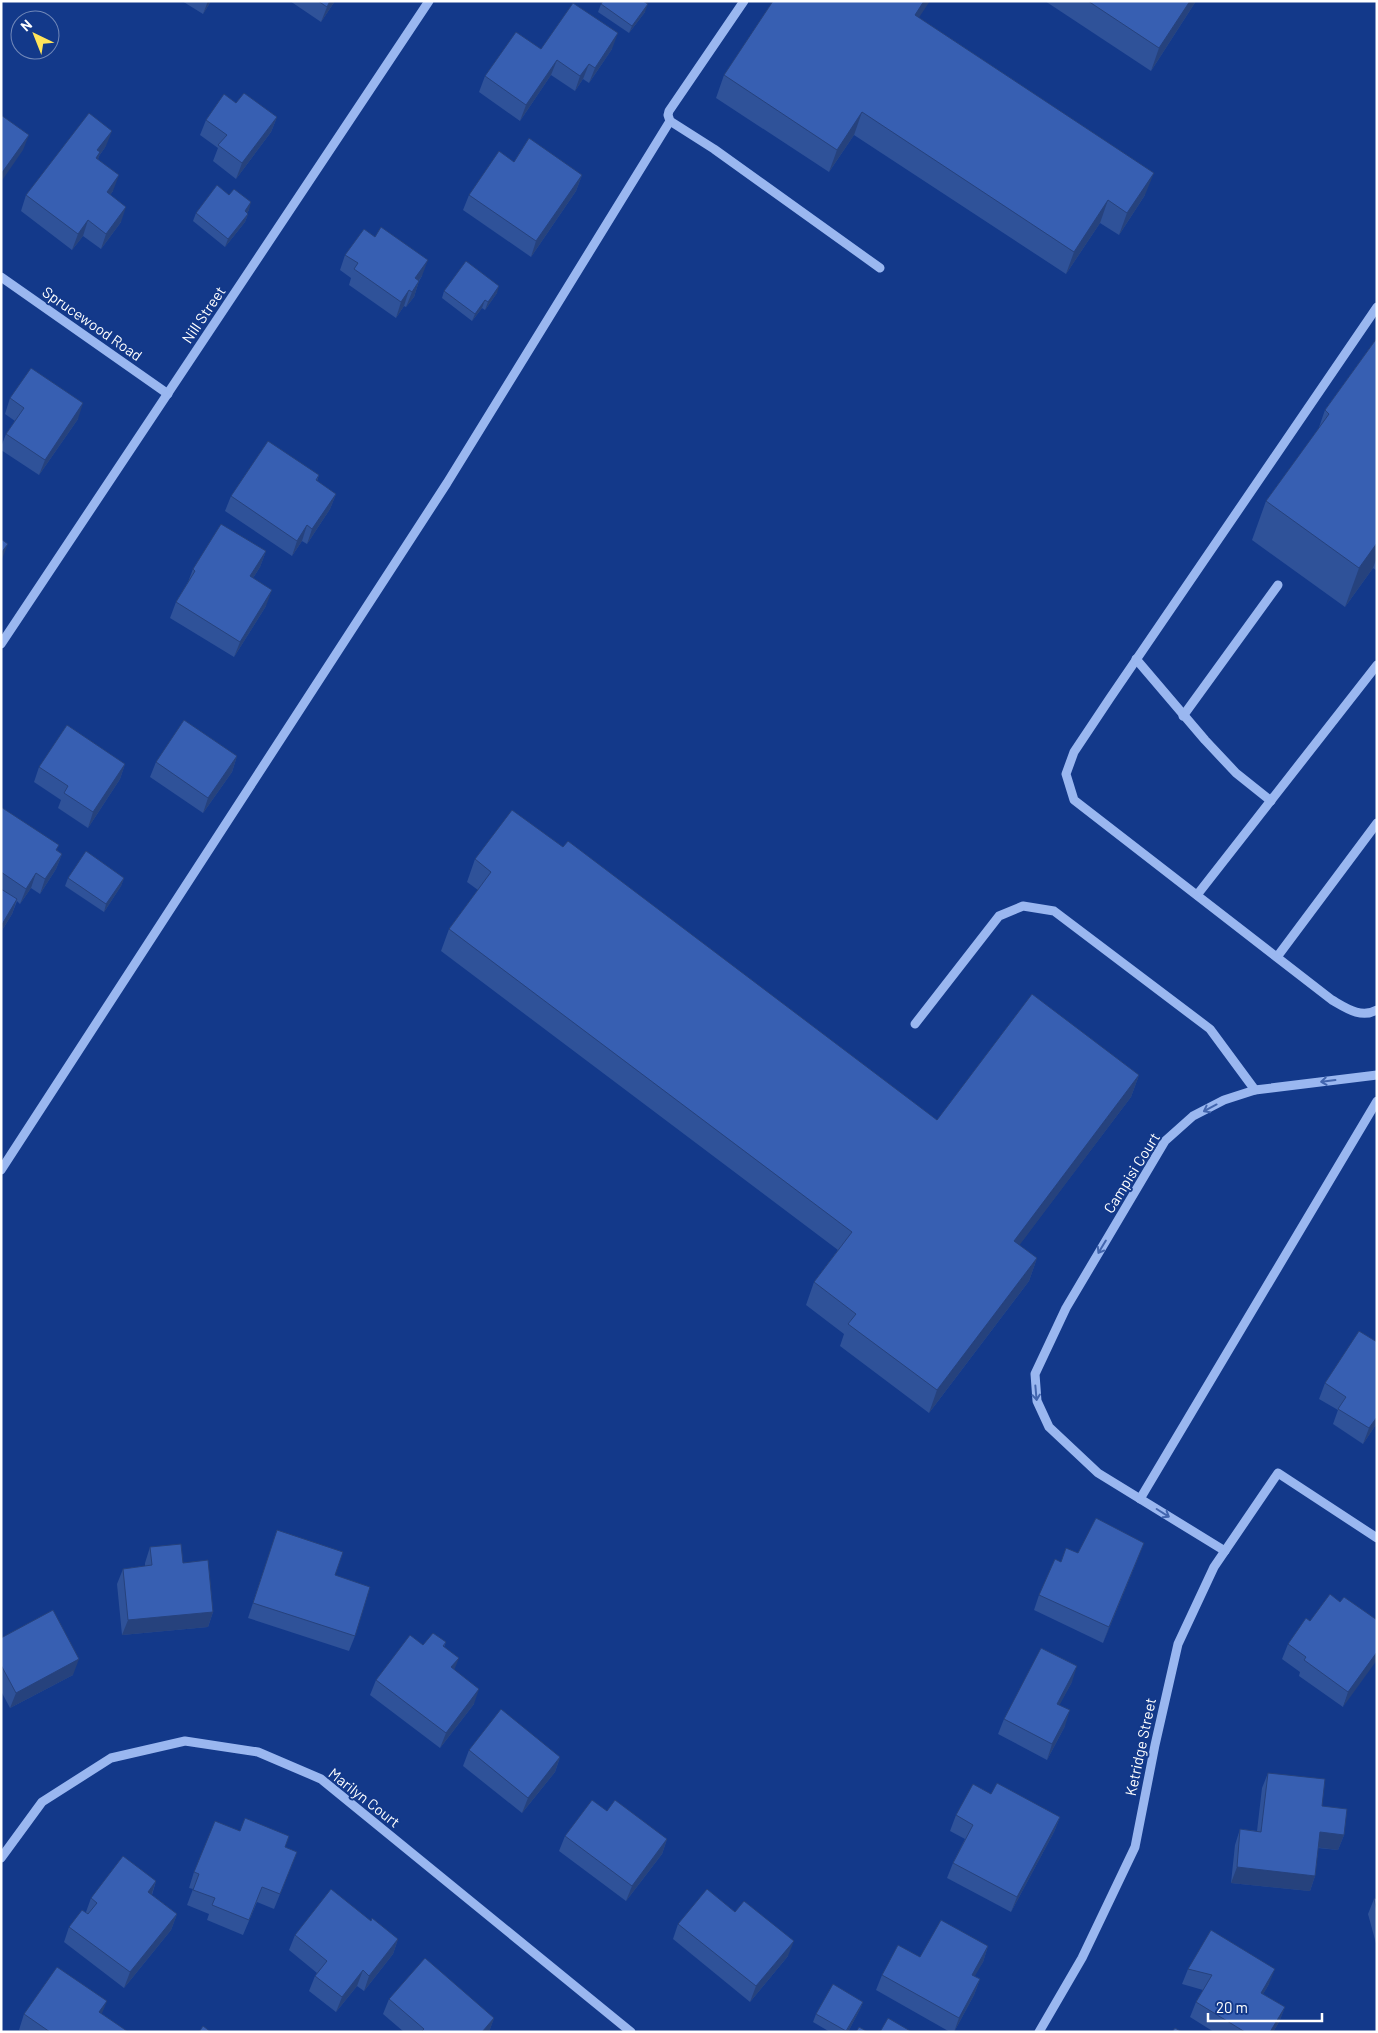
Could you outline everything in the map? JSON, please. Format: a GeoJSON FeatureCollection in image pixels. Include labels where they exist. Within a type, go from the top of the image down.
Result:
{"type":"FeatureCollection","features":[{"type":"Feature","properties":{"kind":"street","name":"Nill Street"},"geometry":{"type":"LineString","coordinates":[[1,644],[428,1]]}},
{"type":"Feature","properties":{"kind":"street"},"geometry":{"type":"LineString","coordinates":[[744,1],[669,111],[670,121],[714,149],[880,268]]}},
{"type":"Feature","properties":{"kind":"street"},"geometry":{"type":"LineString","coordinates":[[1,1170],[447,483],[670,121]]}},
{"type":"Feature","properties":{"kind":"street","name":"Sprucewood Road"},"geometry":{"type":"LineString","coordinates":[[1,277],[168,394]]}},
{"type":"Feature","properties":{"kind":"street"},"geometry":{"type":"LineString","coordinates":[[1377,307],[1074,752],[1066,774],[1074,800],[1332,1000],[1354,1012],[1370,1014],[1377,1010]]}},
{"type":"Feature","properties":{"kind":"street"},"geometry":{"type":"LineString","coordinates":[[1183,716],[1278,585]]}},
{"type":"Feature","properties":{"kind":"street"},"geometry":{"type":"LineString","coordinates":[[1136,659],[1183,716],[1236,773],[1271,801]]}},
{"type":"Feature","properties":{"kind":"street"},"geometry":{"type":"LineString","coordinates":[[1197,895],[1377,665]]}},
{"type":"Feature","properties":{"kind":"street"},"geometry":{"type":"LineString","coordinates":[[1277,957],[1377,823]]}},
{"type":"Feature","properties":{"kind":"street"},"geometry":{"type":"LineString","coordinates":[[915,1024],[999,916],[1023,906],[1054,911],[1210,1029],[1255,1090]]}},
{"type":"Feature","properties":{"kind":"street","name":"Campisi Court"},"geometry":{"type":"LineString","coordinates":[[1225,1551],[1098,1473],[1049,1427],[1037,1401],[1035,1374],[1066,1308],[1165,1141],[1193,1116],[1224,1100],[1255,1090],[1377,1076]]}},
{"type":"Feature","properties":{"kind":"street"},"geometry":{"type":"LineString","coordinates":[[1140,1498],[1377,1101]]}},
{"type":"Feature","properties":{"kind":"street","name":"Ketridge Street"},"geometry":{"type":"LineString","coordinates":[[1039,2032],[1082,1958],[1134,1847],[1178,1644],[1214,1567],[1278,1473],[1377,1538]]}},
{"type":"Feature","properties":{"kind":"street","name":"Marilyn Court"},"geometry":{"type":"LineString","coordinates":[[1,1858],[42,1802],[111,1758],[185,1741],[258,1752],[321,1780],[631,2032]]}},
{"type":"Feature","properties":{"kind":"building"},"geometry":{"type":"Polygon","coordinates":[[[318,1],[330,1],[327,7],[318,1]]]}},
{"type":"Feature","properties":{"kind":"building"},"geometry":{"type":"Polygon","coordinates":[[[603,1],[643,1],[648,4],[632,26],[601,4],[603,1]]]}},
{"type":"Feature","properties":{"kind":"building"},"geometry":{"type":"Polygon","coordinates":[[[773,1],[924,1],[915,15],[1154,173],[1127,213],[1108,200],[1074,252],[862,112],[837,150],[724,75],[773,1]]]}},
{"type":"Feature","properties":{"kind":"building"},"geometry":{"type":"Polygon","coordinates":[[[1088,1],[1190,1],[1159,48],[1088,1]]]}},
{"type":"Feature","properties":{"kind":"building"},"geometry":{"type":"Polygon","coordinates":[[[573,3],[618,33],[595,68],[589,64],[580,76],[557,60],[526,105],[485,76],[516,32],[541,49],[573,3]]]}},
{"type":"Feature","properties":{"kind":"building"},"geometry":{"type":"Polygon","coordinates":[[[244,93],[277,117],[242,163],[218,145],[227,135],[206,120],[224,94],[236,103],[244,93]]]}},
{"type":"Feature","properties":{"kind":"building"},"geometry":{"type":"Polygon","coordinates":[[[89,113],[112,131],[97,150],[100,152],[96,158],[119,175],[107,192],[126,207],[106,234],[88,220],[78,234],[26,195],[89,113]]]}},
{"type":"Feature","properties":{"kind":"building"},"geometry":{"type":"Polygon","coordinates":[[[1,115],[29,135],[1,174],[1,115]]]}},
{"type":"Feature","properties":{"kind":"building"},"geometry":{"type":"Polygon","coordinates":[[[529,138],[582,175],[536,241],[469,195],[499,151],[514,162],[529,138]]]}},
{"type":"Feature","properties":{"kind":"building"},"geometry":{"type":"Polygon","coordinates":[[[217,185],[229,195],[234,189],[251,202],[245,211],[248,214],[228,239],[196,213],[217,185]]]}},
{"type":"Feature","properties":{"kind":"building"},"geometry":{"type":"Polygon","coordinates":[[[381,227],[428,260],[415,278],[419,281],[412,292],[409,290],[401,302],[354,269],[358,263],[345,255],[364,229],[375,237],[381,227]]]}},
{"type":"Feature","properties":{"kind":"building"},"geometry":{"type":"Polygon","coordinates":[[[466,261],[499,286],[488,302],[485,300],[475,314],[444,291],[466,261]]]}},
{"type":"Feature","properties":{"kind":"building"},"geometry":{"type":"Polygon","coordinates":[[[1377,338],[1377,543],[1359,568],[1266,501],[1329,414],[1325,410],[1377,338]]]}},
{"type":"Feature","properties":{"kind":"building"},"geometry":{"type":"Polygon","coordinates":[[[31,368],[83,403],[45,460],[6,434],[24,408],[10,398],[31,368]]]}},
{"type":"Feature","properties":{"kind":"building"},"geometry":{"type":"Polygon","coordinates":[[[268,441],[319,475],[316,480],[336,494],[312,529],[307,525],[297,541],[231,496],[268,441]]]}},
{"type":"Feature","properties":{"kind":"building"},"geometry":{"type":"Polygon","coordinates":[[[221,524],[266,551],[250,576],[272,590],[240,642],[176,602],[195,571],[193,569],[221,524]]]}},
{"type":"Feature","properties":{"kind":"building"},"geometry":{"type":"Polygon","coordinates":[[[1,539],[8,544],[1,553],[1,539]]]}},
{"type":"Feature","properties":{"kind":"building"},"geometry":{"type":"Polygon","coordinates":[[[184,720],[237,756],[208,798],[156,762],[184,720]]]}},
{"type":"Feature","properties":{"kind":"building"},"geometry":{"type":"Polygon","coordinates":[[[67,725],[125,764],[93,812],[64,793],[68,786],[39,767],[67,725]]]}},
{"type":"Feature","properties":{"kind":"building"},"geometry":{"type":"Polygon","coordinates":[[[1,807],[59,845],[56,850],[62,854],[45,879],[36,873],[26,889],[1,872],[1,807]]]}},
{"type":"Feature","properties":{"kind":"building"},"geometry":{"type":"Polygon","coordinates":[[[512,810],[563,847],[568,841],[937,1120],[1032,994],[1139,1075],[1014,1241],[1037,1258],[937,1390],[848,1324],[856,1314],[814,1282],[852,1232],[449,929],[491,872],[475,859],[512,810]]]}},
{"type":"Feature","properties":{"kind":"building"},"geometry":{"type":"Polygon","coordinates":[[[86,851],[124,878],[106,904],[68,878],[86,851]]]}},
{"type":"Feature","properties":{"kind":"building"},"geometry":{"type":"Polygon","coordinates":[[[1,889],[17,899],[1,926],[1,889]]]}},
{"type":"Feature","properties":{"kind":"building"},"geometry":{"type":"Polygon","coordinates":[[[1359,1331],[1377,1342],[1377,1417],[1369,1428],[1338,1409],[1346,1397],[1325,1383],[1359,1331]]]}},
{"type":"Feature","properties":{"kind":"building"},"geometry":{"type":"Polygon","coordinates":[[[1096,1518],[1144,1543],[1109,1627],[1039,1595],[1055,1559],[1061,1562],[1066,1548],[1078,1553],[1096,1518]]]}},
{"type":"Feature","properties":{"kind":"building"},"geometry":{"type":"Polygon","coordinates":[[[277,1530],[343,1552],[335,1575],[370,1587],[355,1636],[253,1603],[277,1530]]]}},
{"type":"Feature","properties":{"kind":"building"},"geometry":{"type":"Polygon","coordinates":[[[181,1544],[183,1563],[208,1560],[213,1612],[128,1620],[123,1569],[152,1565],[150,1547],[181,1544]]]}},
{"type":"Feature","properties":{"kind":"building"},"geometry":{"type":"Polygon","coordinates":[[[1330,1594],[1340,1602],[1344,1597],[1377,1620],[1377,1652],[1348,1692],[1304,1660],[1306,1657],[1288,1644],[1306,1618],[1310,1621],[1330,1594]]]}},
{"type":"Feature","properties":{"kind":"building"},"geometry":{"type":"Polygon","coordinates":[[[53,1610],[79,1659],[16,1693],[1,1665],[1,1638],[53,1610]]]}},
{"type":"Feature","properties":{"kind":"building"},"geometry":{"type":"Polygon","coordinates":[[[433,1633],[446,1642],[443,1646],[459,1658],[451,1667],[479,1689],[446,1733],[376,1680],[410,1635],[423,1645],[433,1633]]]}},
{"type":"Feature","properties":{"kind":"building"},"geometry":{"type":"Polygon","coordinates":[[[1041,1648],[1077,1666],[1057,1704],[1070,1710],[1052,1744],[1004,1719],[1041,1648]]]}},
{"type":"Feature","properties":{"kind":"building"},"geometry":{"type":"Polygon","coordinates":[[[501,1709],[560,1757],[528,1798],[469,1750],[501,1709]]]}},
{"type":"Feature","properties":{"kind":"building"},"geometry":{"type":"Polygon","coordinates":[[[1268,1773],[1325,1779],[1322,1806],[1347,1809],[1344,1835],[1320,1832],[1315,1876],[1237,1867],[1240,1829],[1261,1832],[1268,1773]]]}},
{"type":"Feature","properties":{"kind":"building"},"geometry":{"type":"Polygon","coordinates":[[[997,1783],[1060,1817],[1017,1897],[953,1863],[973,1825],[956,1815],[973,1784],[991,1794],[997,1783]]]}},
{"type":"Feature","properties":{"kind":"building"},"geometry":{"type":"Polygon","coordinates":[[[592,1800],[607,1811],[615,1800],[667,1839],[632,1886],[565,1836],[592,1800]]]}},
{"type":"Feature","properties":{"kind":"building"},"geometry":{"type":"Polygon","coordinates":[[[245,1818],[289,1836],[285,1847],[297,1852],[280,1894],[262,1887],[249,1920],[212,1905],[215,1898],[193,1890],[199,1874],[194,1872],[215,1821],[240,1831],[245,1818]]]}},
{"type":"Feature","properties":{"kind":"building"},"geometry":{"type":"Polygon","coordinates":[[[123,1856],[156,1881],[148,1892],[177,1914],[130,1972],[69,1927],[82,1910],[88,1914],[97,1903],[91,1898],[123,1856]]]}},
{"type":"Feature","properties":{"kind":"building"},"geometry":{"type":"Polygon","coordinates":[[[331,1889],[371,1921],[372,1918],[398,1939],[369,1976],[363,1970],[342,1997],[315,1976],[327,1961],[295,1935],[331,1889]]]}},
{"type":"Feature","properties":{"kind":"building"},"geometry":{"type":"Polygon","coordinates":[[[707,1889],[735,1912],[744,1901],[794,1941],[756,1986],[678,1924],[707,1889]]]}},
{"type":"Feature","properties":{"kind":"building"},"geometry":{"type":"Polygon","coordinates":[[[1377,1898],[1377,1911],[1374,1899],[1377,1898]]]}},
{"type":"Feature","properties":{"kind":"building"},"geometry":{"type":"Polygon","coordinates":[[[941,1920],[988,1946],[972,1975],[980,1979],[959,2018],[882,1975],[898,1945],[920,1957],[941,1920]]]}},
{"type":"Feature","properties":{"kind":"building"},"geometry":{"type":"Polygon","coordinates":[[[1211,1930],[1275,1969],[1261,1993],[1285,2007],[1270,2032],[1245,2032],[1196,2002],[1212,1975],[1188,1969],[1211,1930]]]}},
{"type":"Feature","properties":{"kind":"building"},"geometry":{"type":"Polygon","coordinates":[[[425,1958],[494,2018],[482,2032],[421,2032],[424,2029],[389,1999],[425,1958]]]}},
{"type":"Feature","properties":{"kind":"building"},"geometry":{"type":"Polygon","coordinates":[[[57,1967],[107,2001],[99,2012],[127,2031],[50,2032],[24,2014],[57,1967]]]}},
{"type":"Feature","properties":{"kind":"building"},"geometry":{"type":"Polygon","coordinates":[[[833,1984],[863,2002],[846,2031],[816,2014],[833,1984]]]}},
{"type":"Feature","properties":{"kind":"building"},"geometry":{"type":"Polygon","coordinates":[[[888,2018],[912,2032],[880,2032],[888,2018]]]}},
{"type":"Feature","properties":{"kind":"building"},"geometry":{"type":"Polygon","coordinates":[[[203,2026],[211,2032],[199,2032],[203,2026]]]}},
{"type":"Feature","properties":{"kind":"building"},"geometry":{"type":"Polygon","coordinates":[[[859,2027],[868,2032],[856,2032],[859,2027]]]}},
{"type":"Feature","properties":{"kind":"building"},"geometry":{"type":"Polygon","coordinates":[[[1175,2028],[1182,2032],[1172,2032],[1175,2028]]]}}]}
